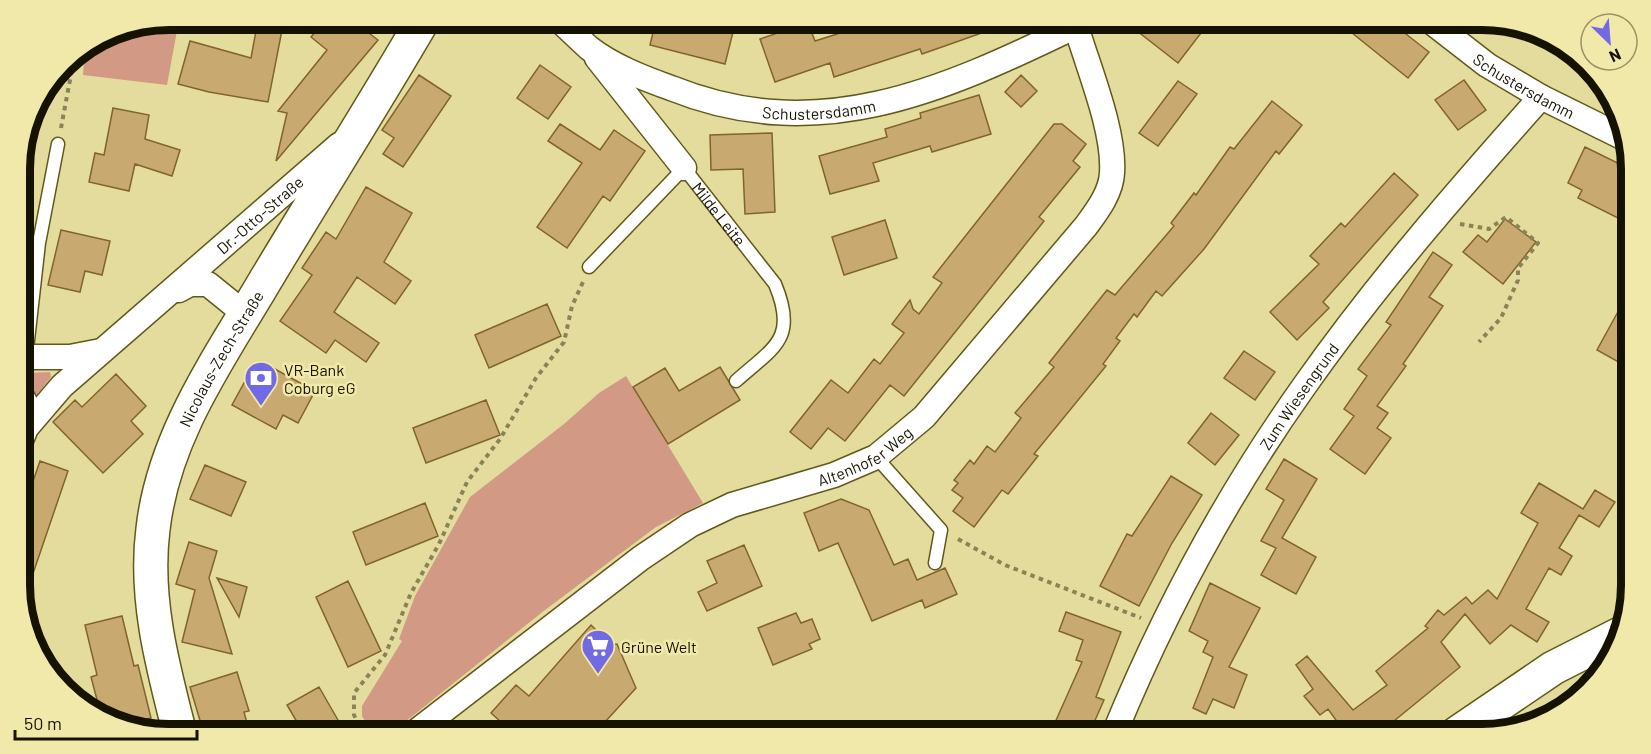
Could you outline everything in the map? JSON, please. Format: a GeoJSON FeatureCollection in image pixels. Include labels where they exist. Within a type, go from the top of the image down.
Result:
{"type":"FeatureCollection","features":[{"type":"Feature","properties":{"kind":"street","name":"Nicolaus-Zech-Straße"},"geometry":{"type":"LineString","coordinates":[[177,724],[154,614],[151,571],[156,508],[170,454],[201,387],[417,30]]}},
{"type":"Feature","properties":{"kind":"street","name":"Schustersdamm"},"geometry":{"type":"LineString","coordinates":[[570,30],[590,49],[634,74],[693,97],[751,112],[789,115],[835,112],[883,103],[973,73],[1064,30]]}},
{"type":"Feature","properties":{"kind":"street","name":"Altenhofer Weg"},"geometry":{"type":"LineString","coordinates":[[426,724],[632,565],[690,525],[732,505],[834,475],[876,457],[924,417],[1086,226],[1104,199],[1112,174],[1110,138],[1081,30]]}},
{"type":"Feature","properties":{"kind":"street","name":"Schustersdamm"},"geometry":{"type":"LineString","coordinates":[[1441,30],[1487,66],[1541,97],[1616,134]]}},
{"type":"Feature","properties":{"kind":"street","name":"Milde Leite"},"geometry":{"type":"LineString","coordinates":[[590,49],[684,168]]}},
{"type":"Feature","properties":{"kind":"street","name":"Zum Wiesengrund"},"geometry":{"type":"LineString","coordinates":[[1119,724],[1163,627],[1202,552],[1270,438],[1306,384],[1426,227],[1541,97]]}},
{"type":"Feature","properties":{"kind":"street","name":"Dr.-Otto-Straße"},"geometry":{"type":"LineString","coordinates":[[30,427],[62,386],[167,298],[353,133]]}},
{"type":"Feature","properties":{"kind":"street","name":"Dr.-Otto-Straße"},"geometry":{"type":"LineString","coordinates":[[167,298],[190,284],[205,283],[245,314]]}},
{"type":"Feature","properties":{"kind":"street"},"geometry":{"type":"LineString","coordinates":[[30,358],[70,357],[103,351]]}},
{"type":"Feature","properties":{"kind":"street"},"geometry":{"type":"LineString","coordinates":[[1471,724],[1553,668],[1609,639]]}},
{"type":"Feature","properties":{"kind":"lane"},"geometry":{"type":"LineString","coordinates":[[30,308],[39,243],[58,144]]}},
{"type":"Feature","properties":{"kind":"lane"},"geometry":{"type":"LineString","coordinates":[[589,267],[684,168]]}},
{"type":"Feature","properties":{"kind":"lane","name":"Milde Leite"},"geometry":{"type":"LineString","coordinates":[[684,168],[775,284],[783,302],[785,328],[776,345],[736,381]]}},
{"type":"Feature","properties":{"kind":"lane"},"geometry":{"type":"LineString","coordinates":[[876,457],[941,530],[936,563]]}},
{"type":"Feature","properties":{"kind":"path"},"geometry":{"type":"LineString","coordinates":[[58,144],[72,69]]}},
{"type":"Feature","properties":{"kind":"path"},"geometry":{"type":"LineString","coordinates":[[1458,224],[1489,229],[1506,217],[1538,243],[1518,268],[1518,280],[1501,318],[1479,342]]}},
{"type":"Feature","properties":{"kind":"path"},"geometry":{"type":"LineString","coordinates":[[358,724],[354,715],[354,693],[385,655],[411,593],[439,544],[467,482],[500,439],[536,378],[564,342],[572,306],[589,267]]}},
{"type":"Feature","properties":{"kind":"path"},"geometry":{"type":"LineString","coordinates":[[941,530],[1005,565],[1163,627]]}},
{"type":"Feature","properties":{"kind":"shaded area"},"geometry":{"type":"Polygon","coordinates":[[[160,30],[177,30],[167,85],[83,75],[84,59],[124,37],[160,30]]]}},
{"type":"Feature","properties":{"kind":"shaded area"},"geometry":{"type":"Polygon","coordinates":[[[50,372],[51,377],[35,397],[30,395],[30,373],[50,372]]]}},
{"type":"Feature","properties":{"kind":"shaded area"},"geometry":{"type":"Polygon","coordinates":[[[626,376],[703,503],[656,527],[545,610],[402,724],[367,724],[362,716],[362,706],[402,641],[399,639],[415,596],[470,497],[564,424],[599,393],[626,376]]]}},
{"type":"Feature","properties":{"kind":"building"},"geometry":{"type":"Polygon","coordinates":[[[256,30],[282,30],[268,102],[178,84],[190,41],[251,58],[256,30]]]}},
{"type":"Feature","properties":{"kind":"building"},"geometry":{"type":"Polygon","coordinates":[[[317,30],[365,30],[378,40],[276,161],[287,113],[278,111],[327,50],[311,37],[317,30]]]}},
{"type":"Feature","properties":{"kind":"building"},"geometry":{"type":"Polygon","coordinates":[[[654,30],[734,30],[725,64],[650,45],[654,30]]]}},
{"type":"Feature","properties":{"kind":"building"},"geometry":{"type":"Polygon","coordinates":[[[787,30],[811,30],[815,41],[850,30],[990,30],[922,54],[920,49],[834,77],[830,63],[775,82],[760,39],[787,30]]]}},
{"type":"Feature","properties":{"kind":"building"},"geometry":{"type":"Polygon","coordinates":[[[1136,30],[1203,30],[1178,63],[1136,30]]]}},
{"type":"Feature","properties":{"kind":"building"},"geometry":{"type":"Polygon","coordinates":[[[1348,30],[1401,30],[1429,52],[1408,78],[1348,30]]]}},
{"type":"Feature","properties":{"kind":"building"},"geometry":{"type":"Polygon","coordinates":[[[540,65],[571,87],[548,119],[517,98],[540,65]]]}},
{"type":"Feature","properties":{"kind":"building"},"geometry":{"type":"Polygon","coordinates":[[[419,75],[451,96],[403,167],[383,154],[394,138],[382,130],[419,75]]]}},
{"type":"Feature","properties":{"kind":"building"},"geometry":{"type":"Polygon","coordinates":[[[1021,75],[1037,91],[1021,107],[1005,92],[1021,75]]]}},
{"type":"Feature","properties":{"kind":"building"},"geometry":{"type":"Polygon","coordinates":[[[1464,80],[1486,110],[1458,130],[1435,100],[1464,80]]]}},
{"type":"Feature","properties":{"kind":"building"},"geometry":{"type":"Polygon","coordinates":[[[1178,81],[1197,94],[1158,146],[1139,133],[1178,81]]]}},
{"type":"Feature","properties":{"kind":"building"},"geometry":{"type":"Polygon","coordinates":[[[979,95],[991,134],[932,152],[930,146],[873,163],[879,181],[830,194],[819,156],[887,137],[885,129],[921,118],[920,113],[979,95]]]}},
{"type":"Feature","properties":{"kind":"building"},"geometry":{"type":"Polygon","coordinates":[[[1272,101],[1302,125],[1279,154],[1276,151],[1204,249],[1162,296],[1156,291],[1137,317],[1134,314],[1116,338],[1120,341],[1103,364],[1106,366],[1034,454],[1038,456],[1008,494],[1002,490],[974,527],[953,511],[963,498],[952,490],[958,483],[954,480],[970,460],[974,464],[987,446],[995,452],[1021,418],[1015,413],[1054,367],[1049,363],[1107,290],[1115,295],[1174,226],[1171,223],[1194,193],[1196,195],[1230,147],[1234,149],[1272,101]]]}},
{"type":"Feature","properties":{"kind":"building"},"geometry":{"type":"Polygon","coordinates":[[[113,108],[149,115],[145,139],[180,150],[172,176],[135,164],[129,191],[89,182],[95,153],[104,155],[113,108]]]}},
{"type":"Feature","properties":{"kind":"building"},"geometry":{"type":"Polygon","coordinates":[[[560,124],[600,150],[614,130],[645,151],[610,201],[603,196],[567,248],[537,227],[582,163],[548,141],[560,124]]]}},
{"type":"Feature","properties":{"kind":"building"},"geometry":{"type":"Polygon","coordinates":[[[1054,124],[1062,124],[1086,144],[1073,161],[1080,167],[1039,217],[1044,221],[904,396],[890,385],[845,441],[828,428],[811,449],[790,432],[831,380],[848,393],[874,359],[880,364],[904,333],[892,324],[910,300],[913,309],[919,314],[942,283],[933,277],[1054,124]]]}},
{"type":"Feature","properties":{"kind":"building"},"geometry":{"type":"Polygon","coordinates":[[[772,133],[775,212],[745,214],[743,169],[711,170],[710,135],[772,133]]]}},
{"type":"Feature","properties":{"kind":"building"},"geometry":{"type":"Polygon","coordinates":[[[1585,147],[1621,164],[1619,197],[1621,198],[1621,220],[1578,198],[1582,190],[1568,183],[1585,147]]]}},
{"type":"Feature","properties":{"kind":"building"},"geometry":{"type":"Polygon","coordinates":[[[1394,173],[1418,195],[1323,302],[1329,308],[1297,340],[1270,312],[1319,264],[1310,256],[1341,223],[1345,227],[1394,173]]]}},
{"type":"Feature","properties":{"kind":"building"},"geometry":{"type":"Polygon","coordinates":[[[366,187],[412,213],[384,262],[411,281],[395,304],[357,277],[334,312],[379,343],[366,362],[335,340],[326,353],[280,321],[312,275],[302,268],[326,232],[336,239],[366,187]]]}},
{"type":"Feature","properties":{"kind":"building"},"geometry":{"type":"Polygon","coordinates":[[[1505,219],[1536,242],[1503,284],[1463,252],[1478,235],[1487,242],[1505,219]]]}},
{"type":"Feature","properties":{"kind":"building"},"geometry":{"type":"Polygon","coordinates":[[[885,220],[897,258],[844,275],[832,237],[885,220]]]}},
{"type":"Feature","properties":{"kind":"building"},"geometry":{"type":"Polygon","coordinates":[[[61,230],[110,241],[102,275],[85,271],[80,292],[48,285],[61,230]]]}},
{"type":"Feature","properties":{"kind":"building"},"geometry":{"type":"Polygon","coordinates":[[[1433,252],[1452,265],[1429,297],[1443,306],[1403,364],[1406,366],[1377,406],[1388,413],[1377,428],[1391,438],[1365,474],[1330,449],[1354,416],[1344,409],[1367,376],[1358,369],[1391,325],[1386,322],[1433,252]]]}},
{"type":"Feature","properties":{"kind":"building"},"geometry":{"type":"Polygon","coordinates":[[[547,304],[561,336],[489,368],[475,335],[547,304]]]}},
{"type":"Feature","properties":{"kind":"building"},"geometry":{"type":"Polygon","coordinates":[[[1621,306],[1621,363],[1597,350],[1621,306]]]}},
{"type":"Feature","properties":{"kind":"building"},"geometry":{"type":"Polygon","coordinates":[[[1244,351],[1275,372],[1255,400],[1224,378],[1244,351]]]}},
{"type":"Feature","properties":{"kind":"building"},"geometry":{"type":"Polygon","coordinates":[[[720,367],[740,400],[668,444],[633,387],[665,368],[679,391],[720,367]]]}},
{"type":"Feature","properties":{"kind":"building"},"geometry":{"type":"Polygon","coordinates":[[[273,368],[315,391],[298,423],[283,415],[276,429],[232,405],[250,372],[266,381],[273,368]]]}},
{"type":"Feature","properties":{"kind":"building"},"geometry":{"type":"Polygon","coordinates":[[[116,374],[146,406],[131,421],[143,434],[103,473],[53,422],[75,400],[82,407],[116,374]]]}},
{"type":"Feature","properties":{"kind":"building"},"geometry":{"type":"Polygon","coordinates":[[[486,400],[500,435],[426,463],[413,428],[486,400]]]}},
{"type":"Feature","properties":{"kind":"building"},"geometry":{"type":"Polygon","coordinates":[[[1211,413],[1239,435],[1215,465],[1188,443],[1211,413]]]}},
{"type":"Feature","properties":{"kind":"building"},"geometry":{"type":"Polygon","coordinates":[[[1284,459],[1317,479],[1282,538],[1316,557],[1296,594],[1261,575],[1276,548],[1261,541],[1284,500],[1266,489],[1284,459]]]}},
{"type":"Feature","properties":{"kind":"building"},"geometry":{"type":"Polygon","coordinates":[[[40,461],[68,471],[30,582],[30,490],[40,461]]]}},
{"type":"Feature","properties":{"kind":"building"},"geometry":{"type":"Polygon","coordinates":[[[205,465],[246,482],[231,516],[190,499],[205,465]]]}},
{"type":"Feature","properties":{"kind":"building"},"geometry":{"type":"Polygon","coordinates":[[[1171,476],[1202,495],[1172,543],[1139,606],[1100,586],[1127,534],[1132,536],[1171,476]]]}},
{"type":"Feature","properties":{"kind":"building"},"geometry":{"type":"Polygon","coordinates":[[[1539,483],[1583,509],[1595,490],[1615,502],[1599,527],[1579,515],[1559,548],[1572,556],[1561,575],[1549,568],[1526,609],[1549,622],[1537,642],[1511,625],[1490,644],[1465,614],[1441,642],[1460,667],[1390,724],[1339,724],[1328,709],[1320,715],[1304,696],[1313,689],[1296,665],[1307,656],[1353,710],[1387,685],[1376,671],[1428,628],[1425,626],[1438,610],[1444,615],[1466,597],[1472,604],[1488,590],[1497,599],[1538,523],[1521,513],[1539,483]]]}},
{"type":"Feature","properties":{"kind":"building"},"geometry":{"type":"Polygon","coordinates":[[[841,499],[869,510],[894,565],[908,559],[917,580],[945,568],[957,594],[925,608],[922,600],[872,621],[838,543],[819,551],[804,513],[841,499]]]}},
{"type":"Feature","properties":{"kind":"building"},"geometry":{"type":"Polygon","coordinates":[[[425,503],[438,536],[366,565],[353,532],[425,503]]]}},
{"type":"Feature","properties":{"kind":"building"},"geometry":{"type":"Polygon","coordinates":[[[189,542],[217,551],[209,578],[232,654],[182,642],[195,590],[176,584],[189,542]]]}},
{"type":"Feature","properties":{"kind":"building"},"geometry":{"type":"Polygon","coordinates":[[[744,545],[762,586],[707,611],[698,592],[717,583],[707,561],[744,545]]]}},
{"type":"Feature","properties":{"kind":"building"},"geometry":{"type":"Polygon","coordinates":[[[217,578],[247,587],[239,617],[217,578]]]}},
{"type":"Feature","properties":{"kind":"building"},"geometry":{"type":"Polygon","coordinates":[[[348,581],[381,651],[348,667],[316,597],[348,581]]]}},
{"type":"Feature","properties":{"kind":"building"},"geometry":{"type":"Polygon","coordinates":[[[1210,583],[1260,608],[1229,667],[1247,675],[1234,708],[1213,699],[1206,714],[1193,708],[1213,657],[1203,652],[1208,641],[1189,631],[1210,583]]]}},
{"type":"Feature","properties":{"kind":"building"},"geometry":{"type":"Polygon","coordinates":[[[1066,612],[1121,632],[1096,697],[1104,700],[1093,724],[1054,724],[1082,662],[1076,660],[1083,640],[1059,631],[1066,612]]]}},
{"type":"Feature","properties":{"kind":"building"},"geometry":{"type":"Polygon","coordinates":[[[796,613],[801,623],[812,619],[820,639],[809,644],[812,649],[773,665],[758,628],[796,613]]]}},
{"type":"Feature","properties":{"kind":"building"},"geometry":{"type":"Polygon","coordinates":[[[122,616],[134,666],[138,665],[151,718],[140,721],[133,719],[98,704],[91,677],[97,675],[85,625],[122,616]]]}},
{"type":"Feature","properties":{"kind":"building","name":"Grüne Welt"},"geometry":{"type":"Polygon","coordinates":[[[591,625],[611,645],[617,644],[636,688],[603,724],[503,724],[491,713],[516,685],[529,696],[591,625]]]}},
{"type":"Feature","properties":{"kind":"building"},"geometry":{"type":"Polygon","coordinates":[[[237,672],[249,711],[244,712],[247,724],[201,724],[190,687],[237,672]]]}},
{"type":"Feature","properties":{"kind":"building"},"geometry":{"type":"Polygon","coordinates":[[[319,687],[340,724],[298,724],[287,705],[319,687]]]}},
{"type":"Feature","properties":{"kind":"place","name":"VR-Bank Coburg eG"},"geometry":{"type":"Point","coordinates":[261,407]}},
{"type":"Feature","properties":{"kind":"place","name":"Grüne Welt"},"geometry":{"type":"Point","coordinates":[598,675]}}]}
